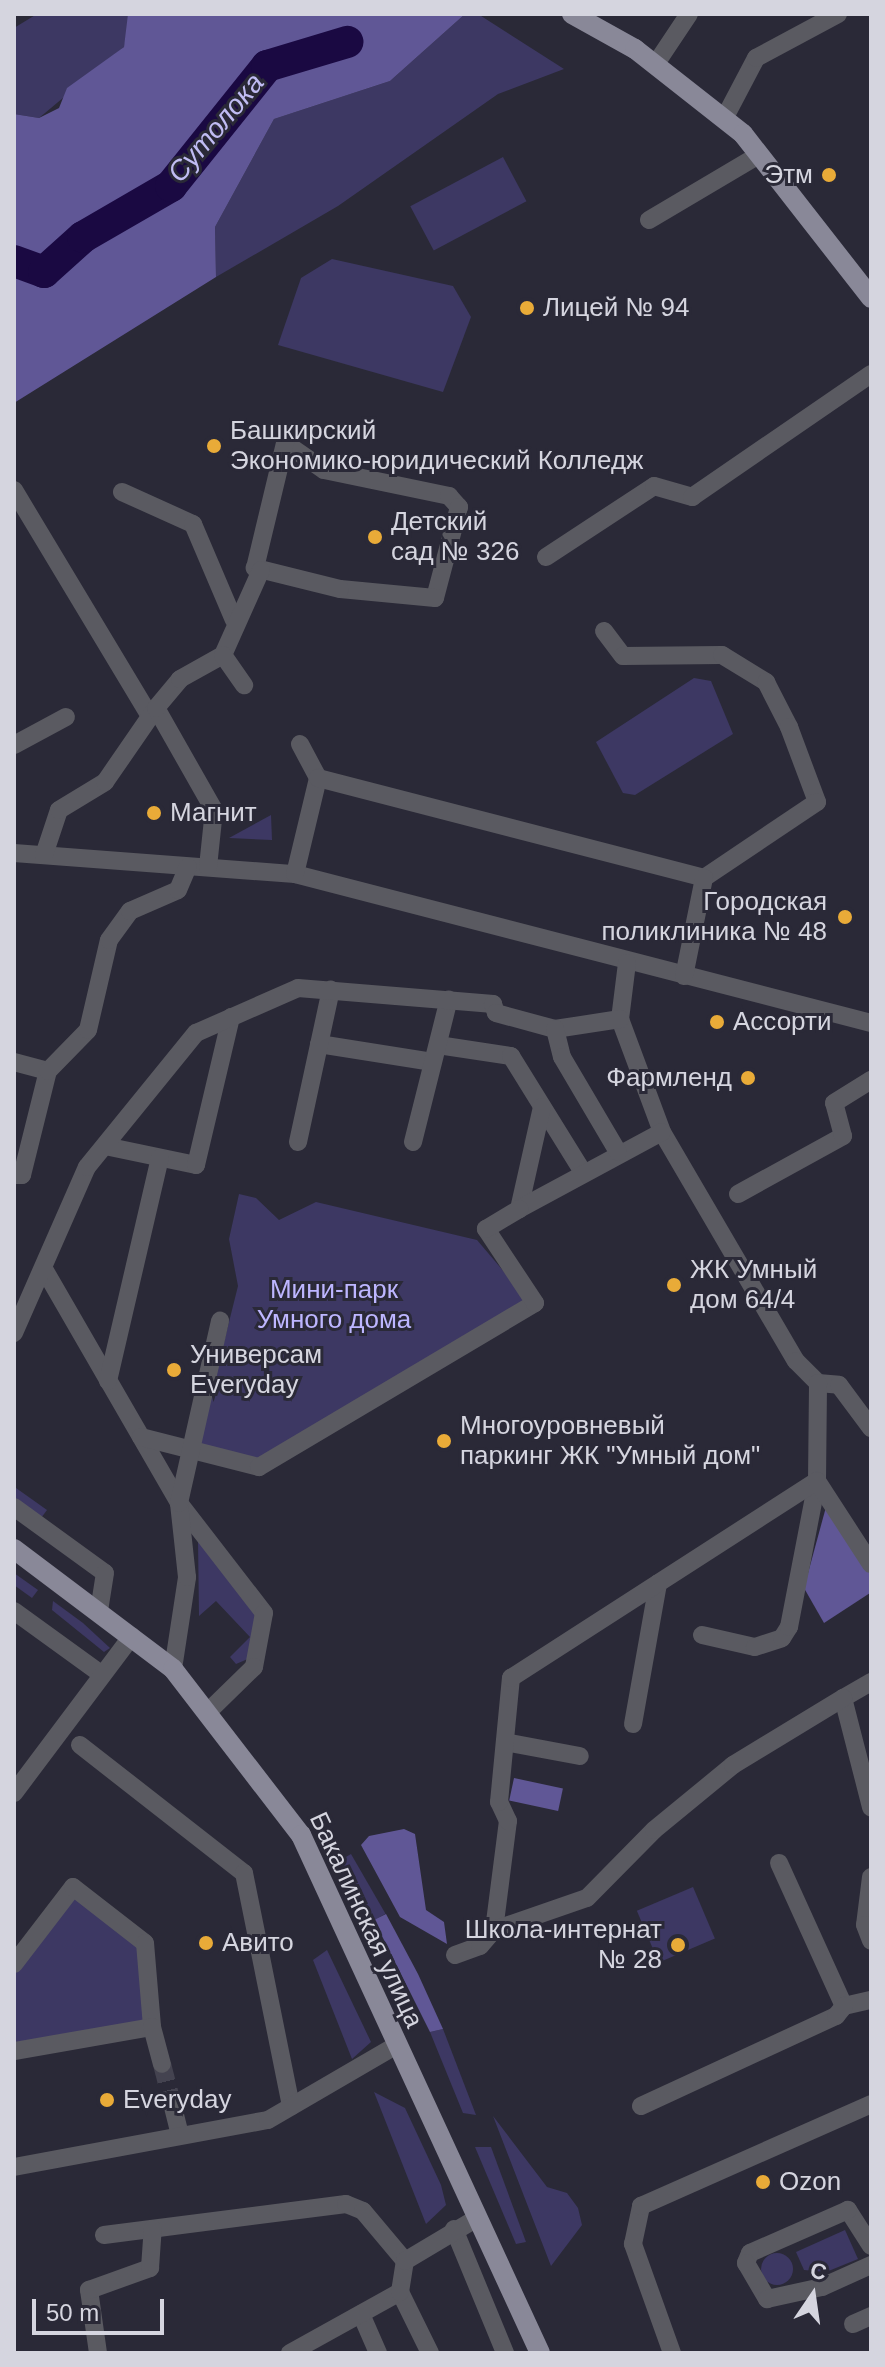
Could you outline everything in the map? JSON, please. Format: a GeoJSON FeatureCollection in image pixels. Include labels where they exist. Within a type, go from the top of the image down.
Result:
{"type":"FeatureCollection","features":[{"type":"Feature","properties":{"kind":"main road"},"geometry":{"type":"LineString","coordinates":[[572,14],[635,49],[724,119],[759,155],[871,298]]}},
{"type":"Feature","properties":{"kind":"main road","name":"Бакалинская улица"},"geometry":{"type":"LineString","coordinates":[[14,1549],[99,1609],[173,1669],[210,1710],[301,1835],[540,2353]]}},
{"type":"Feature","properties":{"kind":"street"},"geometry":{"type":"LineString","coordinates":[[655,65],[689,14]]}},
{"type":"Feature","properties":{"kind":"street"},"geometry":{"type":"LineString","coordinates":[[724,119],[756,58],[838,14]]}},
{"type":"Feature","properties":{"kind":"street"},"geometry":{"type":"LineString","coordinates":[[649,220],[759,155]]}},
{"type":"Feature","properties":{"kind":"street"},"geometry":{"type":"LineString","coordinates":[[546,557],[654,486],[692,497],[871,374]]}},
{"type":"Feature","properties":{"kind":"street"},"geometry":{"type":"LineString","coordinates":[[44,855],[59,810],[105,782],[152,710],[180,679],[223,655],[234,620],[261,570],[257,544],[285,443],[324,470],[449,496],[459,507],[435,598],[340,589],[261,570]]}},
{"type":"Feature","properties":{"kind":"street"},"geometry":{"type":"LineString","coordinates":[[14,490],[214,810],[208,867]]}},
{"type":"Feature","properties":{"kind":"street"},"geometry":{"type":"LineString","coordinates":[[122,492],[193,524],[234,620]]}},
{"type":"Feature","properties":{"kind":"street"},"geometry":{"type":"LineString","coordinates":[[604,631],[623,656],[722,655],[766,682],[789,727],[817,802],[704,878],[684,976]]}},
{"type":"Feature","properties":{"kind":"street"},"geometry":{"type":"LineString","coordinates":[[223,655],[244,685]]}},
{"type":"Feature","properties":{"kind":"street"},"geometry":{"type":"LineString","coordinates":[[14,745],[66,717]]}},
{"type":"Feature","properties":{"kind":"street"},"geometry":{"type":"LineString","coordinates":[[295,874],[318,778],[300,744]]}},
{"type":"Feature","properties":{"kind":"street"},"geometry":{"type":"LineString","coordinates":[[318,778],[704,878]]}},
{"type":"Feature","properties":{"kind":"street"},"geometry":{"type":"LineString","coordinates":[[14,853],[295,874],[627,963],[871,1023]]}},
{"type":"Feature","properties":{"kind":"street"},"geometry":{"type":"LineString","coordinates":[[14,1175],[22,1175],[48,1071],[88,1030],[109,940],[130,911],[178,890],[188,867]]}},
{"type":"Feature","properties":{"kind":"street"},"geometry":{"type":"LineString","coordinates":[[627,963],[620,1019],[662,1132],[796,1361],[818,1383],[839,1385],[871,1428]]}},
{"type":"Feature","properties":{"kind":"street"},"geometry":{"type":"LineString","coordinates":[[14,1333],[87,1167],[196,1033],[298,988],[493,1004],[496,1013],[555,1029],[620,1019]]}},
{"type":"Feature","properties":{"kind":"street"},"geometry":{"type":"LineString","coordinates":[[298,1142],[331,990]]}},
{"type":"Feature","properties":{"kind":"street"},"geometry":{"type":"LineString","coordinates":[[413,1142],[449,999]]}},
{"type":"Feature","properties":{"kind":"street"},"geometry":{"type":"LineString","coordinates":[[105,1146],[196,1165],[231,1017]]}},
{"type":"Feature","properties":{"kind":"street"},"geometry":{"type":"LineString","coordinates":[[555,1029],[562,1057],[618,1152]]}},
{"type":"Feature","properties":{"kind":"street"},"geometry":{"type":"LineString","coordinates":[[319,1044],[435,1054],[511,1056],[583,1172]]}},
{"type":"Feature","properties":{"kind":"street"},"geometry":{"type":"LineString","coordinates":[[14,1062],[48,1071]]}},
{"type":"Feature","properties":{"kind":"street"},"geometry":{"type":"LineString","coordinates":[[738,1194],[843,1136],[834,1103],[871,1080]]}},
{"type":"Feature","properties":{"kind":"street"},"geometry":{"type":"LineString","coordinates":[[519,1209],[542,1107]]}},
{"type":"Feature","properties":{"kind":"street"},"geometry":{"type":"LineString","coordinates":[[141,1437],[259,1467],[535,1303],[486,1229],[618,1152],[662,1132]]}},
{"type":"Feature","properties":{"kind":"street"},"geometry":{"type":"LineString","coordinates":[[108,1381],[160,1158]]}},
{"type":"Feature","properties":{"kind":"street"},"geometry":{"type":"LineString","coordinates":[[44,1269],[179,1503],[264,1613],[254,1667],[210,1710]]}},
{"type":"Feature","properties":{"kind":"street"},"geometry":{"type":"LineString","coordinates":[[173,1669],[179,1571],[179,1503],[220,1321]]}},
{"type":"Feature","properties":{"kind":"street"},"geometry":{"type":"LineString","coordinates":[[702,1635],[755,1647],[782,1638],[817,1481],[818,1383]]}},
{"type":"Feature","properties":{"kind":"street"},"geometry":{"type":"LineString","coordinates":[[817,1481],[871,1564]]}},
{"type":"Feature","properties":{"kind":"street"},"geometry":{"type":"LineString","coordinates":[[494,1930],[508,1821],[499,1802],[511,1678],[817,1481]]}},
{"type":"Feature","properties":{"kind":"street"},"geometry":{"type":"LineString","coordinates":[[14,1507],[105,1573],[99,1609]]}},
{"type":"Feature","properties":{"kind":"street"},"geometry":{"type":"LineString","coordinates":[[633,1724],[658,1583]]}},
{"type":"Feature","properties":{"kind":"street"},"geometry":{"type":"LineString","coordinates":[[14,1611],[101,1674]]}},
{"type":"Feature","properties":{"kind":"street"},"geometry":{"type":"LineString","coordinates":[[14,1793],[132,1636]]}},
{"type":"Feature","properties":{"kind":"street"},"geometry":{"type":"LineString","coordinates":[[455,1955],[480,1946],[494,1930],[587,1898],[654,1830],[733,1765],[871,1682]]}},
{"type":"Feature","properties":{"kind":"street"},"geometry":{"type":"LineString","coordinates":[[843,1698],[871,1807]]}},
{"type":"Feature","properties":{"kind":"street"},"geometry":{"type":"LineString","coordinates":[[505,1742],[580,1756]]}},
{"type":"Feature","properties":{"kind":"street"},"geometry":{"type":"LineString","coordinates":[[80,1745],[244,1873],[291,2106]]}},
{"type":"Feature","properties":{"kind":"street"},"geometry":{"type":"LineString","coordinates":[[779,1863],[844,2006]]}},
{"type":"Feature","properties":{"kind":"street"},"geometry":{"type":"LineString","coordinates":[[869,1930],[871,1877]]}},
{"type":"Feature","properties":{"kind":"street"},"geometry":{"type":"LineString","coordinates":[[14,1964],[73,1887],[145,1943],[152,2027],[162,2064]]}},
{"type":"Feature","properties":{"kind":"street"},"geometry":{"type":"LineString","coordinates":[[641,2106],[836,2016],[844,2006],[871,2000]]}},
{"type":"Feature","properties":{"kind":"street"},"geometry":{"type":"LineString","coordinates":[[14,2051],[152,2027]]}},
{"type":"Feature","properties":{"kind":"street"},"geometry":{"type":"LineString","coordinates":[[14,2167],[268,2120],[397,2045]]}},
{"type":"Feature","properties":{"kind":"street"},"geometry":{"type":"LineString","coordinates":[[172,2103],[180,2135]]}},
{"type":"Feature","properties":{"kind":"street"},"geometry":{"type":"LineString","coordinates":[[672,2353],[633,2244],[641,2206],[871,2104]]}},
{"type":"Feature","properties":{"kind":"street"},"geometry":{"type":"LineString","coordinates":[[104,2235],[346,2204],[363,2211],[405,2261]]}},
{"type":"Feature","properties":{"kind":"street"},"geometry":{"type":"LineString","coordinates":[[871,2246],[848,2210],[750,2253],[746,2263],[767,2299],[822,2287],[871,2265]]}},
{"type":"Feature","properties":{"kind":"street"},"geometry":{"type":"LineString","coordinates":[[430,2353],[400,2292],[405,2261],[477,2218]]}},
{"type":"Feature","properties":{"kind":"street"},"geometry":{"type":"LineString","coordinates":[[98,2353],[89,2290],[150,2268],[153,2229]]}},
{"type":"Feature","properties":{"kind":"street"},"geometry":{"type":"LineString","coordinates":[[454,2229],[505,2353]]}},
{"type":"Feature","properties":{"kind":"street"},"geometry":{"type":"LineString","coordinates":[[290,2353],[400,2292]]}},
{"type":"Feature","properties":{"kind":"street"},"geometry":{"type":"LineString","coordinates":[[361,2314],[378,2353]]}},
{"type":"Feature","properties":{"kind":"street"},"geometry":{"type":"LineString","coordinates":[[853,2324],[871,2316]]}},
{"type":"Feature","properties":{"kind":"green space"},"geometry":{"type":"Polygon","coordinates":[[[37,14],[128,14],[129,24],[124,47],[39,118],[14,114],[14,28],[37,14]]]}},
{"type":"Feature","properties":{"kind":"green space"},"geometry":{"type":"Polygon","coordinates":[[[465,14],[478,14],[564,69],[498,94],[338,206],[216,277],[215,227],[274,119],[390,81],[465,14]]]}},
{"type":"Feature","properties":{"kind":"green space"},"geometry":{"type":"Polygon","coordinates":[[[503,157],[526,201],[434,250],[410,206],[503,157]]]}},
{"type":"Feature","properties":{"kind":"green space"},"geometry":{"type":"Polygon","coordinates":[[[332,259],[453,286],[471,317],[443,392],[278,345],[301,278],[332,259]]]}},
{"type":"Feature","properties":{"kind":"green space"},"geometry":{"type":"Polygon","coordinates":[[[694,678],[711,681],[733,734],[635,795],[623,793],[596,742],[694,678]]]}},
{"type":"Feature","properties":{"kind":"green space"},"geometry":{"type":"Polygon","coordinates":[[[271,815],[272,840],[229,838],[271,815]]]}},
{"type":"Feature","properties":{"kind":"green space","name":"Мини-парк Умного дома"},"geometry":{"type":"Polygon","coordinates":[[[239,1194],[256,1198],[279,1220],[316,1202],[477,1240],[528,1300],[259,1460],[198,1446],[238,1286],[229,1239],[239,1194]]]}},
{"type":"Feature","properties":{"kind":"green space"},"geometry":{"type":"Polygon","coordinates":[[[16,1488],[47,1510],[41,1518],[14,1500],[16,1488]]]}},
{"type":"Feature","properties":{"kind":"green space"},"geometry":{"type":"Polygon","coordinates":[[[198,1540],[257,1601],[250,1658],[236,1664],[230,1657],[250,1637],[216,1601],[199,1616],[198,1540]]]}},
{"type":"Feature","properties":{"kind":"green space"},"geometry":{"type":"Polygon","coordinates":[[[14,1573],[38,1590],[32,1598],[14,1585],[14,1573]]]}},
{"type":"Feature","properties":{"kind":"green space"},"geometry":{"type":"Polygon","coordinates":[[[53,1601],[110,1648],[104,1652],[52,1610],[53,1601]]]}},
{"type":"Feature","properties":{"kind":"green space"},"geometry":{"type":"Polygon","coordinates":[[[351,1854],[386,1914],[373,1921],[339,1861],[351,1854]]]}},
{"type":"Feature","properties":{"kind":"green space"},"geometry":{"type":"Polygon","coordinates":[[[693,1887],[715,1939],[659,1962],[637,1911],[693,1887]]]}},
{"type":"Feature","properties":{"kind":"green space"},"geometry":{"type":"Polygon","coordinates":[[[74,1893],[141,1945],[152,2023],[14,2048],[14,1970],[74,1893]]]}},
{"type":"Feature","properties":{"kind":"green space"},"geometry":{"type":"Polygon","coordinates":[[[327,1950],[371,2042],[352,2059],[313,1960],[327,1950]]]}},
{"type":"Feature","properties":{"kind":"green space"},"geometry":{"type":"Polygon","coordinates":[[[443,2029],[476,2115],[463,2113],[430,2032],[443,2029]]]}},
{"type":"Feature","properties":{"kind":"green space"},"geometry":{"type":"Polygon","coordinates":[[[374,2092],[405,2108],[441,2185],[446,2205],[426,2224],[374,2092]]]}},
{"type":"Feature","properties":{"kind":"green space"},"geometry":{"type":"Polygon","coordinates":[[[493,2116],[547,2187],[567,2193],[578,2208],[582,2225],[551,2266],[493,2116]]]}},
{"type":"Feature","properties":{"kind":"green space"},"geometry":{"type":"Polygon","coordinates":[[[475,2147],[491,2147],[526,2242],[516,2244],[475,2147]]]}},
{"type":"Feature","properties":{"kind":"green space"},"geometry":{"type":"Polygon","coordinates":[[[845,2230],[858,2259],[826,2272],[804,2270],[796,2252],[845,2230]]]}},
{"type":"Feature","properties":{"kind":"green space"},"geometry":{"type":"Polygon","coordinates":[[[777,2253],[788,2258],[793,2269],[788,2280],[777,2285],[766,2280],[761,2269],[766,2258],[777,2253]]]}},
{"type":"Feature","properties":{"kind":"shaded area"},"geometry":{"type":"Polygon","coordinates":[[[128,14],[465,14],[390,81],[274,119],[215,227],[216,277],[14,403],[14,114],[39,118],[59,108],[67,88],[124,47],[128,14]]]}},
{"type":"Feature","properties":{"kind":"shaded area"},"geometry":{"type":"Polygon","coordinates":[[[826,1507],[871,1575],[870,1593],[824,1623],[804,1588],[826,1507]]]}},
{"type":"Feature","properties":{"kind":"shaded area"},"geometry":{"type":"Polygon","coordinates":[[[514,1778],[563,1788],[558,1811],[509,1800],[514,1778]]]}},
{"type":"Feature","properties":{"kind":"shaded area"},"geometry":{"type":"Polygon","coordinates":[[[404,1829],[415,1834],[426,1910],[444,1922],[447,1944],[400,1917],[361,1845],[369,1836],[404,1829]]]}},
{"type":"Feature","properties":{"kind":"shaded area"},"geometry":{"type":"Polygon","coordinates":[[[386,1914],[443,2029],[430,2032],[374,1920],[386,1914]]]}},
{"type":"Feature","properties":{"kind":"waterway","name":"Сутолока"},"geometry":{"type":"LineString","coordinates":[[14,261],[44,272],[83,237],[171,186],[267,66],[347,42]]}},
{"type":"Feature","properties":{"kind":"tunnel"},"geometry":{"type":"LineString","coordinates":[[162,2064],[172,2103]]}},
{"type":"Feature","properties":{"kind":"place","name":"Этм"},"geometry":{"type":"Point","coordinates":[829,175]}},
{"type":"Feature","properties":{"kind":"place","name":"Лицей № 94"},"geometry":{"type":"Point","coordinates":[527,308]}},
{"type":"Feature","properties":{"kind":"place","name":"Башкирский Экономико-юридический Колледж"},"geometry":{"type":"Point","coordinates":[214,446]}},
{"type":"Feature","properties":{"kind":"place","name":"Детский сад № 326"},"geometry":{"type":"Point","coordinates":[375,537]}},
{"type":"Feature","properties":{"kind":"place","name":"Магнит"},"geometry":{"type":"Point","coordinates":[154,813]}},
{"type":"Feature","properties":{"kind":"place","name":"Городская поликлиника № 48"},"geometry":{"type":"Point","coordinates":[845,917]}},
{"type":"Feature","properties":{"kind":"place","name":"Ассорти"},"geometry":{"type":"Point","coordinates":[717,1022]}},
{"type":"Feature","properties":{"kind":"place","name":"Фармленд"},"geometry":{"type":"Point","coordinates":[748,1078]}},
{"type":"Feature","properties":{"kind":"place","name":"ЖК Умный дом 64/4"},"geometry":{"type":"Point","coordinates":[674,1285]}},
{"type":"Feature","properties":{"kind":"place","name":"Универсам Everyday"},"geometry":{"type":"Point","coordinates":[174,1370]}},
{"type":"Feature","properties":{"kind":"place","name":"Многоуровневый паркинг ЖК \"Умный дом\""},"geometry":{"type":"Point","coordinates":[444,1441]}},
{"type":"Feature","properties":{"kind":"place","name":"Авито"},"geometry":{"type":"Point","coordinates":[206,1943]}},
{"type":"Feature","properties":{"kind":"place","name":"Школа-интернат № 28"},"geometry":{"type":"Point","coordinates":[678,1945]}},
{"type":"Feature","properties":{"kind":"place","name":"Everyday"},"geometry":{"type":"Point","coordinates":[107,2100]}},
{"type":"Feature","properties":{"kind":"place","name":"Ozon"},"geometry":{"type":"Point","coordinates":[763,2182]}}]}
